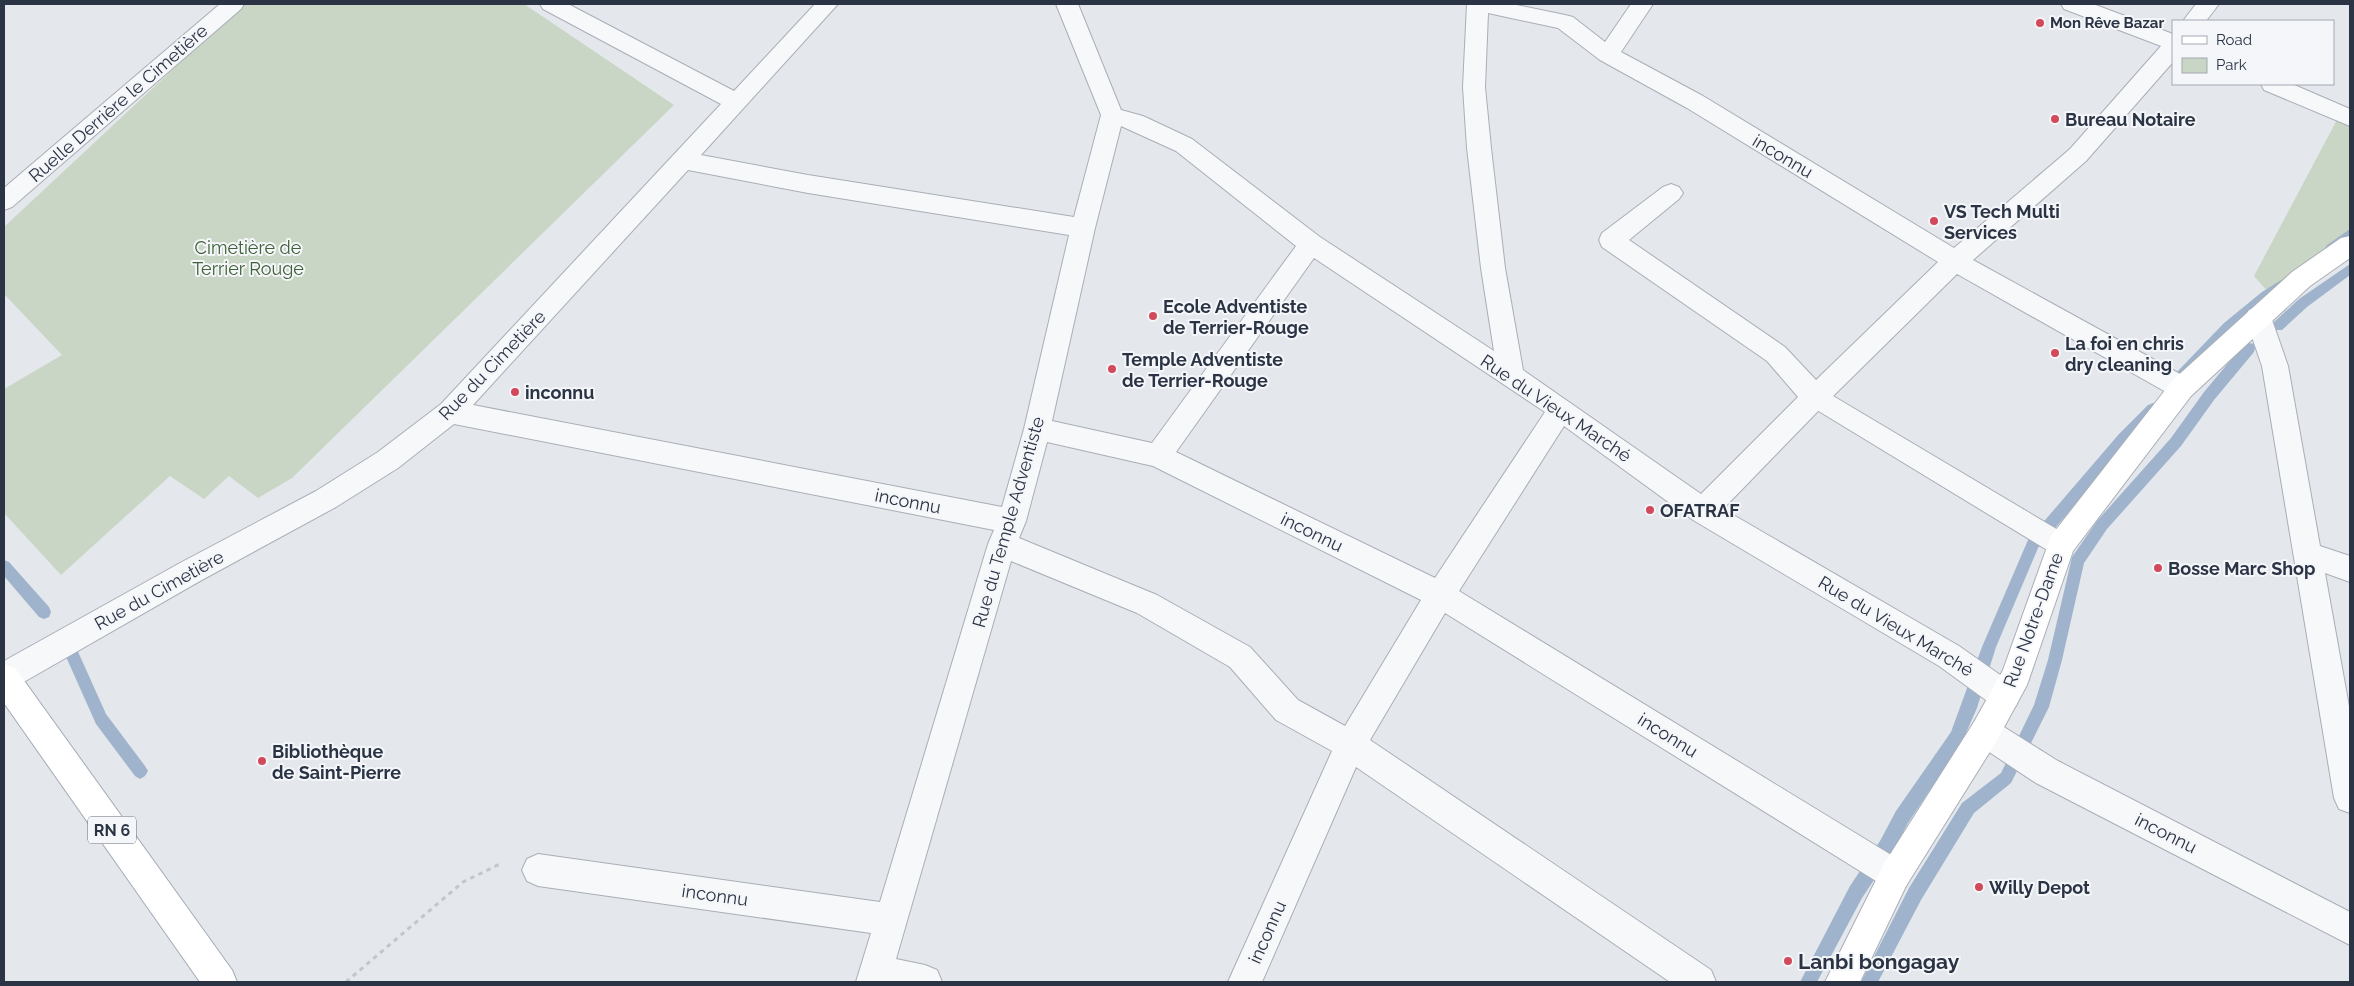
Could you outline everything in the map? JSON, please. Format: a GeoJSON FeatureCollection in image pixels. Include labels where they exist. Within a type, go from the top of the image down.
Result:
{"type":"FeatureCollection","features":[{"type":"Feature","properties":{"kind":"street","name":"Ruelle Derrière le Cimetière"},"geometry":{"type":"LineString","coordinates":[[4,202],[233,4]]}},
{"type":"Feature","properties":{"kind":"street"},"geometry":{"type":"LineString","coordinates":[[551,4],[736,102]]}},
{"type":"Feature","properties":{"kind":"street","name":"Rue du Cimetière"},"geometry":{"type":"LineString","coordinates":[[4,677],[190,572],[326,499],[388,460],[450,412],[827,4]]}},
{"type":"Feature","properties":{"kind":"street"},"geometry":{"type":"LineString","coordinates":[[1067,4],[1112,115]]}},
{"type":"Feature","properties":{"kind":"street","name":"inconnu"},"geometry":{"type":"LineString","coordinates":[[1511,376],[1493,268],[1479,148],[1474,87],[1478,4],[1564,22],[1608,55],[1696,102],[1955,261],[2182,388]]}},
{"type":"Feature","properties":{"kind":"street"},"geometry":{"type":"LineString","coordinates":[[1608,55],[1642,4]]}},
{"type":"Feature","properties":{"kind":"street"},"geometry":{"type":"LineString","coordinates":[[2072,4],[2172,42]]}},
{"type":"Feature","properties":{"kind":"street"},"geometry":{"type":"LineString","coordinates":[[2195,20],[2208,4]]}},
{"type":"Feature","properties":{"kind":"street"},"geometry":{"type":"LineString","coordinates":[[1703,511],[1815,397],[1955,261],[2078,155],[2172,48]]}},
{"type":"Feature","properties":{"kind":"street"},"geometry":{"type":"LineString","coordinates":[[2274,85],[2350,118]]}},
{"type":"Feature","properties":{"kind":"street","name":"Rue du Temple Adventiste"},"geometry":{"type":"LineString","coordinates":[[875,977],[1037,430],[1083,228],[1112,115]]}},
{"type":"Feature","properties":{"kind":"street","name":"Rue du Vieux Marché"},"geometry":{"type":"LineString","coordinates":[[1112,115],[1135,122],[1184,145],[1311,244],[1561,409],[1703,511],[1950,656],[1996,689]]}},
{"type":"Feature","properties":{"kind":"street"},"geometry":{"type":"LineString","coordinates":[[682,160],[808,184],[1083,228]]}},
{"type":"Feature","properties":{"kind":"street"},"geometry":{"type":"LineString","coordinates":[[1671,193],[1611,240],[1776,354],[1815,397]]}},
{"type":"Feature","properties":{"kind":"street"},"geometry":{"type":"LineString","coordinates":[[1158,456],[1311,244]]}},
{"type":"Feature","properties":{"kind":"street","name":"Rue Notre-Dame"},"geometry":{"type":"LineString","coordinates":[[1842,982],[1895,875],[1995,739],[1996,689],[2016,675],[2061,545],[2182,388],[2258,316],[2301,279],[2350,245]]}},
{"type":"Feature","properties":{"kind":"street"},"geometry":{"type":"LineString","coordinates":[[2258,316],[2275,366],[2350,798]]}},
{"type":"Feature","properties":{"kind":"street","name":"inconnu"},"geometry":{"type":"LineString","coordinates":[[1245,982],[1350,745],[1440,595],[1561,409]]}},
{"type":"Feature","properties":{"kind":"street","name":"inconnu"},"geometry":{"type":"LineString","coordinates":[[450,412],[1007,533],[1147,604],[1240,657],[1287,710],[1350,745],[1699,982]]}},
{"type":"Feature","properties":{"kind":"street","name":"inconnu"},"geometry":{"type":"LineString","coordinates":[[1037,430],[1158,456],[1440,595],[1895,875]]}},
{"type":"Feature","properties":{"kind":"street"},"geometry":{"type":"LineString","coordinates":[[2308,554],[2350,570]]}},
{"type":"Feature","properties":{"kind":"street","name":"RN 6"},"geometry":{"type":"LineString","coordinates":[[4,677],[220,982]]}},
{"type":"Feature","properties":{"kind":"street","name":"inconnu"},"geometry":{"type":"LineString","coordinates":[[1995,739],[2047,772],[2350,929]]}},
{"type":"Feature","properties":{"kind":"street","name":"inconnu"},"geometry":{"type":"LineString","coordinates":[[538,870],[892,920]]}},
{"type":"Feature","properties":{"kind":"street"},"geometry":{"type":"LineString","coordinates":[[875,977],[925,982]]}},
{"type":"Feature","properties":{"kind":"lane"},"geometry":{"type":"LineString","coordinates":[[1815,397],[2061,545]]}},
{"type":"Feature","properties":{"kind":"path"},"geometry":{"type":"LineString","coordinates":[[346,982],[463,882],[501,863],[538,870]]}},
{"type":"Feature","properties":{"kind":"green space","name":"Cimetière de Terrier Rouge"},"geometry":{"type":"Polygon","coordinates":[[[243,4],[524,4],[674,105],[292,478],[258,498],[229,476],[204,499],[170,476],[61,575],[4,513],[4,389],[62,355],[4,294],[4,227],[243,4]]]}},
{"type":"Feature","properties":{"kind":"green space"},"geometry":{"type":"Polygon","coordinates":[[[2339,116],[2350,122],[2350,233],[2269,293],[2254,276],[2339,116]]]}},
{"type":"Feature","properties":{"kind":"waterway"},"geometry":{"type":"LineString","coordinates":[[2331,248],[2350,234]]}},
{"type":"Feature","properties":{"kind":"waterway"},"geometry":{"type":"LineString","coordinates":[[2278,326],[2303,303],[2350,269]]}},
{"type":"Feature","properties":{"kind":"waterway"},"geometry":{"type":"LineString","coordinates":[[2182,376],[2228,326],[2281,285]]}},
{"type":"Feature","properties":{"kind":"waterway"},"geometry":{"type":"LineString","coordinates":[[1869,982],[1915,894],[1968,808],[2006,778],[2041,707],[2055,660],[2077,561],[2102,525],[2176,442],[2209,396],[2249,348]]}},
{"type":"Feature","properties":{"kind":"waterway"},"geometry":{"type":"LineString","coordinates":[[1808,982],[1856,892],[1886,847],[1902,817],[1957,737],[1969,708],[1989,647],[2033,544],[2124,438],[2153,409]]}},
{"type":"Feature","properties":{"kind":"waterway"},"geometry":{"type":"LineString","coordinates":[[4,566],[44,612]]}},
{"type":"Feature","properties":{"kind":"waterway"},"geometry":{"type":"LineString","coordinates":[[70,650],[101,719],[140,771]]}},
{"type":"Feature","properties":{"kind":"place","name":"Mon Rêve Bazar"},"geometry":{"type":"Point","coordinates":[2040,23]}},
{"type":"Feature","properties":{"kind":"place","name":"Bureau Notaire"},"geometry":{"type":"Point","coordinates":[2055,119]}},
{"type":"Feature","properties":{"kind":"place","name":"VS Tech Multi Services"},"geometry":{"type":"Point","coordinates":[1934,221]}},
{"type":"Feature","properties":{"kind":"place","name":"Ecole Adventiste de Terrier-Rouge"},"geometry":{"type":"Point","coordinates":[1153,316]}},
{"type":"Feature","properties":{"kind":"place","name":"La foi en chris dry cleaning"},"geometry":{"type":"Point","coordinates":[2055,353]}},
{"type":"Feature","properties":{"kind":"place","name":"Temple Adventiste de Terrier-Rouge"},"geometry":{"type":"Point","coordinates":[1112,369]}},
{"type":"Feature","properties":{"kind":"place","name":"inconnu"},"geometry":{"type":"Point","coordinates":[515,392]}},
{"type":"Feature","properties":{"kind":"place","name":"OFATRAF"},"geometry":{"type":"Point","coordinates":[1650,510]}},
{"type":"Feature","properties":{"kind":"place","name":"Bosse Marc Shop"},"geometry":{"type":"Point","coordinates":[2158,568]}},
{"type":"Feature","properties":{"kind":"place","name":"Bibliothèque de Saint-Pierre"},"geometry":{"type":"Point","coordinates":[262,761]}},
{"type":"Feature","properties":{"kind":"place","name":"Willy Depot"},"geometry":{"type":"Point","coordinates":[1979,887]}},
{"type":"Feature","properties":{"kind":"place","name":"Lanbi bongagay"},"geometry":{"type":"Point","coordinates":[1788,961]}}]}
